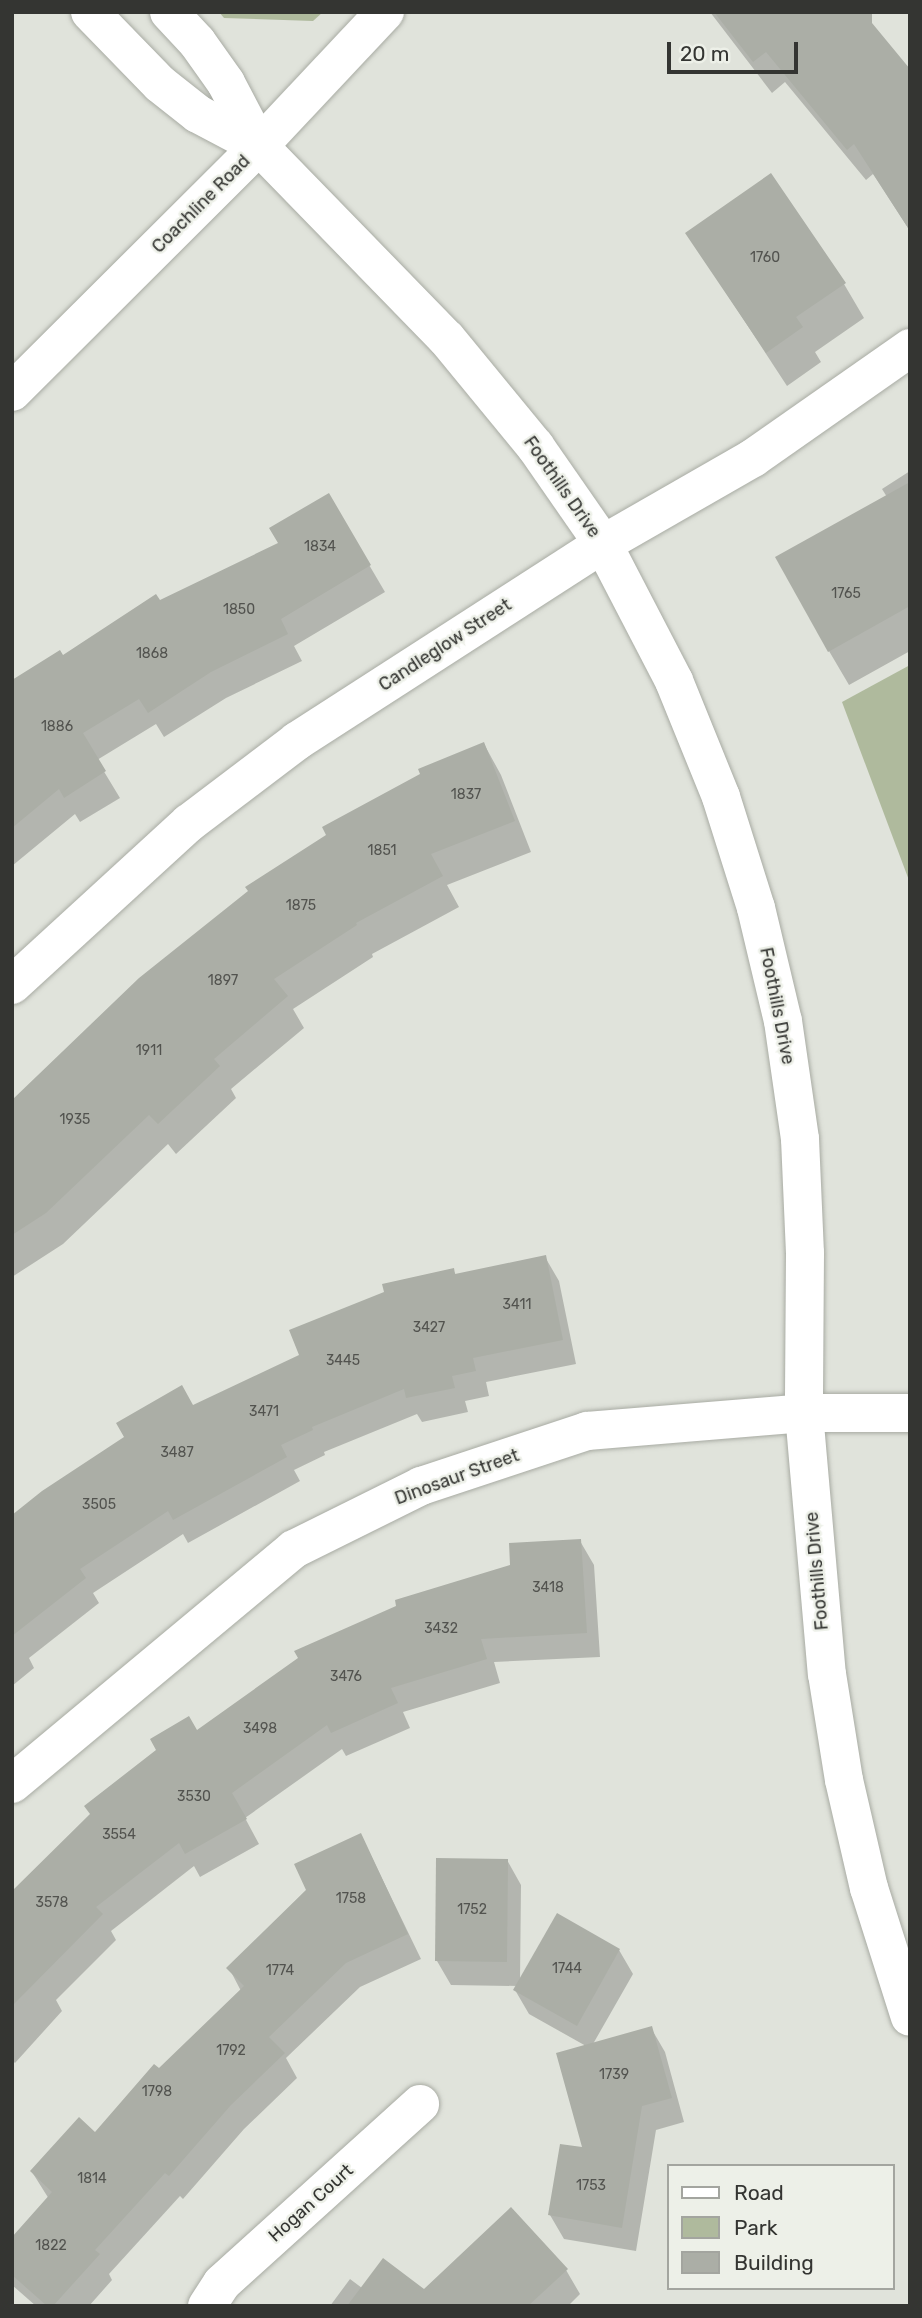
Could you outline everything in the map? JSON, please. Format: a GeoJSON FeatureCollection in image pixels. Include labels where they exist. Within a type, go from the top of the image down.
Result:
{"type":"FeatureCollection","features":[{"type":"Feature","properties":{"kind":"street"},"geometry":{"type":"LineString","coordinates":[[90,12],[160,85],[198,114],[258,146]]}},
{"type":"Feature","properties":{"kind":"street"},"geometry":{"type":"LineString","coordinates":[[169,12],[197,42],[226,83],[258,146]]}},
{"type":"Feature","properties":{"kind":"street","name":"Coachline Road"},"geometry":{"type":"LineString","coordinates":[[12,392],[258,146],[385,12]]}},
{"type":"Feature","properties":{"kind":"street","name":"Foothills Drive"},"geometry":{"type":"LineString","coordinates":[[258,146],[447,339],[535,446],[603,544],[674,681],[721,797],[757,908],[783,1021],[800,1152],[806,1278],[804,1413],[827,1674],[844,1780],[869,1888],[910,2017]]}},
{"type":"Feature","properties":{"kind":"street","name":"Candleglow Street"},"geometry":{"type":"LineString","coordinates":[[12,985],[189,823],[297,741],[603,544],[753,458],[910,348]]}},
{"type":"Feature","properties":{"kind":"street","name":"Dinosaur Street"},"geometry":{"type":"LineString","coordinates":[[12,1784],[294,1549],[421,1486],[587,1431],[804,1413],[910,1413]]}},
{"type":"Feature","properties":{"kind":"street","name":"Hogan Court"},"geometry":{"type":"LineString","coordinates":[[207,2306],[222,2283],[420,2104]]}},
{"type":"Feature","properties":{"kind":"green space"},"geometry":{"type":"Polygon","coordinates":[[[219,12],[323,12],[313,21],[224,18],[219,12]]]}},
{"type":"Feature","properties":{"kind":"green space"},"geometry":{"type":"Polygon","coordinates":[[[910,665],[910,883],[842,702],[910,665]]]}},
{"type":"Feature","properties":{"kind":"building"},"geometry":{"type":"Polygon","coordinates":[[[714,12],[872,12],[872,23],[910,69],[910,231],[854,144],[847,150],[766,52],[753,62],[714,12]]]}},
{"type":"Feature","properties":{"kind":"building"},"geometry":{"type":"Polygon","coordinates":[[[771,173],[846,283],[796,317],[803,327],[766,353],[685,233],[771,173]]]}},
{"type":"Feature","properties":{"kind":"building"},"geometry":{"type":"Polygon","coordinates":[[[910,482],[910,606],[828,652],[775,557],[910,482]]]}},
{"type":"Feature","properties":{"kind":"building"},"geometry":{"type":"Polygon","coordinates":[[[329,493],[371,565],[281,619],[288,634],[211,672],[148,713],[139,699],[83,733],[106,771],[64,798],[59,789],[12,828],[12,680],[60,650],[63,655],[156,594],[160,600],[278,543],[269,528],[329,493]]]}},
{"type":"Feature","properties":{"kind":"building"},"geometry":{"type":"Polygon","coordinates":[[[484,742],[515,821],[431,854],[443,876],[356,923],[357,925],[274,979],[288,996],[214,1059],[220,1066],[158,1124],[149,1115],[46,1213],[12,1235],[12,1100],[139,978],[248,891],[245,887],[326,835],[322,827],[420,774],[418,769],[484,742]]]}},
{"type":"Feature","properties":{"kind":"building"},"geometry":{"type":"Polygon","coordinates":[[[546,1255],[563,1340],[473,1358],[476,1371],[452,1376],[455,1388],[406,1398],[404,1389],[312,1427],[313,1430],[281,1445],[287,1457],[173,1520],[168,1511],[80,1569],[86,1578],[12,1636],[12,1515],[42,1491],[124,1437],[116,1423],[182,1385],[193,1405],[299,1355],[289,1330],[384,1292],[382,1284],[454,1268],[455,1274],[546,1255]]]}},
{"type":"Feature","properties":{"kind":"building"},"geometry":{"type":"Polygon","coordinates":[[[581,1539],[587,1633],[481,1639],[487,1659],[391,1688],[398,1703],[331,1733],[327,1725],[232,1793],[247,1819],[185,1854],[179,1843],[96,1907],[103,1914],[12,2006],[12,1891],[90,1814],[84,1806],[156,1750],[150,1739],[189,1716],[197,1730],[298,1658],[294,1651],[396,1606],[395,1600],[510,1565],[509,1543],[581,1539]]]}},
{"type":"Feature","properties":{"kind":"building"},"geometry":{"type":"Polygon","coordinates":[[[361,1833],[408,1934],[346,1963],[269,2037],[285,2053],[231,2105],[169,2176],[165,2173],[95,2250],[100,2254],[53,2306],[47,2306],[12,2275],[12,2237],[52,2192],[30,2171],[79,2117],[95,2132],[154,2064],[159,2068],[244,1986],[226,1968],[306,1890],[294,1864],[361,1833]]]}},
{"type":"Feature","properties":{"kind":"building"},"geometry":{"type":"Polygon","coordinates":[[[436,1858],[508,1859],[507,1962],[435,1961],[436,1858]]]}},
{"type":"Feature","properties":{"kind":"building"},"geometry":{"type":"Polygon","coordinates":[[[557,1913],[620,1949],[577,2026],[513,1990],[557,1913]]]}},
{"type":"Feature","properties":{"kind":"building"},"geometry":{"type":"Polygon","coordinates":[[[652,2026],[672,2098],[642,2106],[622,2228],[548,2215],[560,2144],[582,2147],[556,2053],[652,2026]]]}},
{"type":"Feature","properties":{"kind":"building"},"geometry":{"type":"Polygon","coordinates":[[[511,2207],[568,2269],[528,2306],[347,2306],[383,2258],[424,2289],[511,2207]]]}}]}
